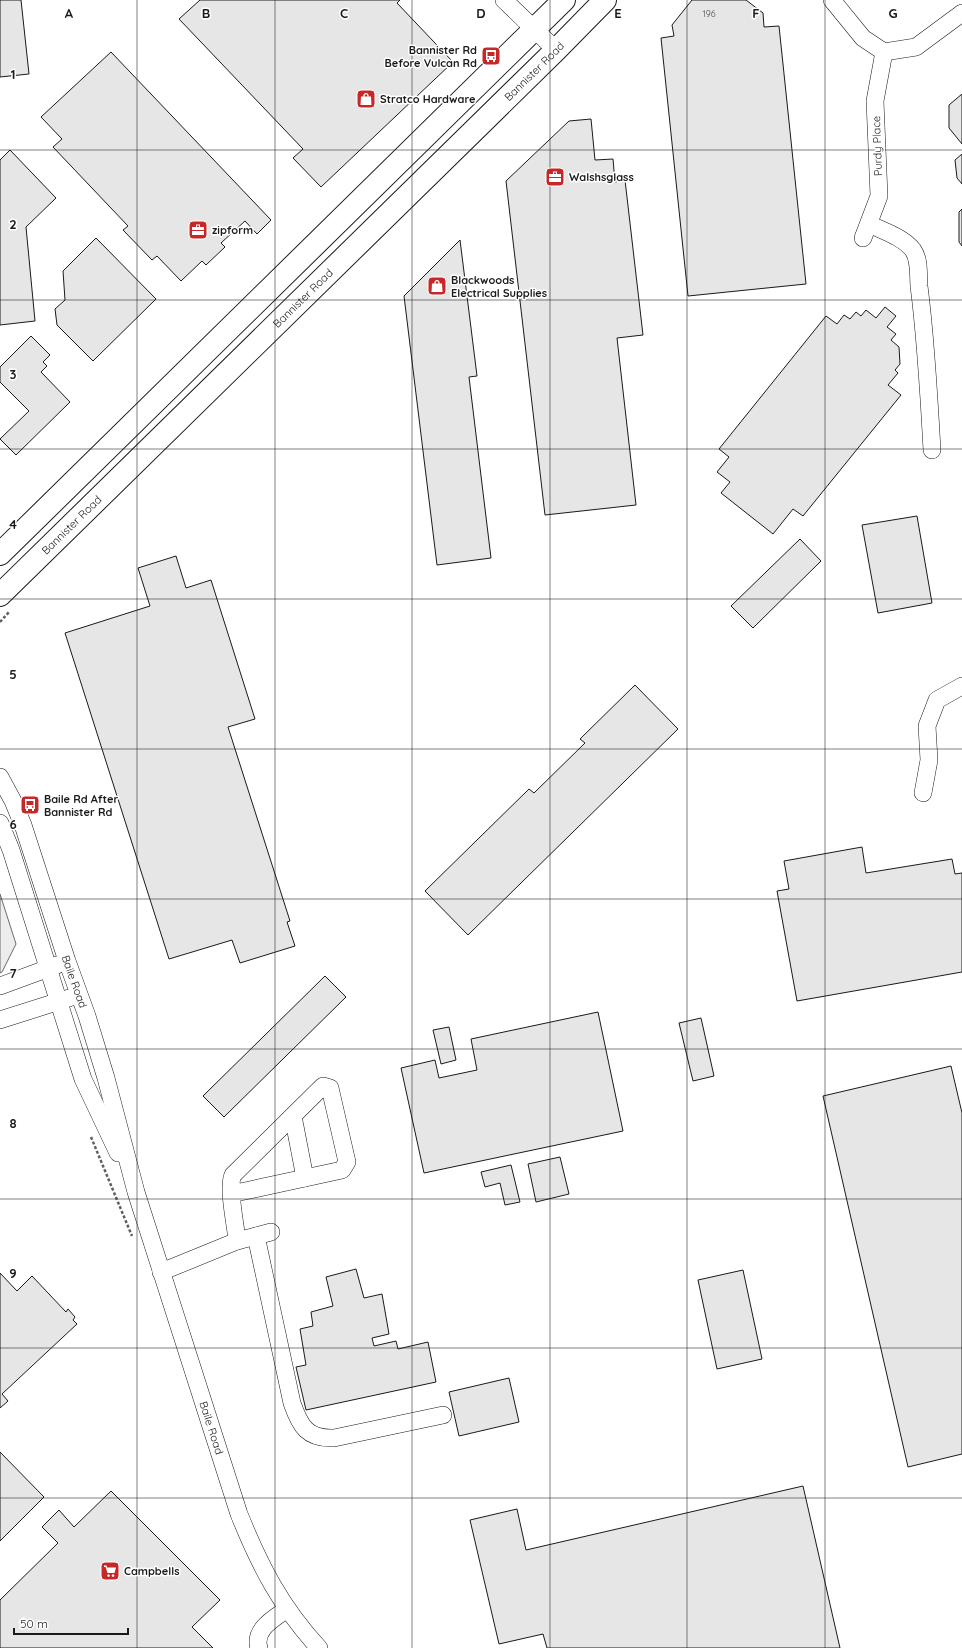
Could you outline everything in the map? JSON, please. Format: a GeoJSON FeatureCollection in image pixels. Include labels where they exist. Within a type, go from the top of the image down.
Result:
{"type":"FeatureCollection","features":[{"type":"Feature","properties":{"kind":"main road"},"geometry":{"type":"LineString","coordinates":[[0,554],[564,0]]}},
{"type":"Feature","properties":{"kind":"main road","name":"Bannister Road"},"geometry":{"type":"LineString","coordinates":[[0,608],[7,588],[556,50],[605,0]]}},
{"type":"Feature","properties":{"kind":"street"},"geometry":{"type":"LineString","coordinates":[[504,0],[556,50]]}},
{"type":"Feature","properties":{"kind":"street"},"geometry":{"type":"LineString","coordinates":[[832,0],[863,38],[884,52],[916,47],[962,13]]}},
{"type":"Feature","properties":{"kind":"street","name":"Purdy Place"},"geometry":{"type":"LineString","coordinates":[[884,52],[876,101],[879,196],[866,231],[906,243],[914,251],[918,262],[926,338],[932,450]]}},
{"type":"Feature","properties":{"kind":"street"},"geometry":{"type":"LineString","coordinates":[[923,793],[929,760],[927,726],[937,700],[962,686]]}},
{"type":"Feature","properties":{"kind":"street","name":"Baile Road"},"geometry":{"type":"LineString","coordinates":[[0,777],[13,801],[23,825],[78,994],[87,1016],[106,1078],[136,1192],[239,1514],[255,1553],[276,1593],[300,1628],[319,1648]]}},
{"type":"Feature","properties":{"kind":"street","name":"Baile Road"},"geometry":{"type":"LineString","coordinates":[[0,822],[13,858],[83,1079],[136,1192]]}},
{"type":"Feature","properties":{"kind":"street"},"geometry":{"type":"LineString","coordinates":[[0,986],[67,961]]}},
{"type":"Feature","properties":{"kind":"street"},"geometry":{"type":"LineString","coordinates":[[0,1020],[58,1002],[78,994]]}},
{"type":"Feature","properties":{"kind":"street"},"geometry":{"type":"LineString","coordinates":[[231,1194],[342,1170],[346,1166],[330,1088],[323,1086],[233,1174],[231,1194],[237,1242]]}},
{"type":"Feature","properties":{"kind":"street"},"geometry":{"type":"LineString","coordinates":[[293,1116],[304,1178]]}},
{"type":"Feature","properties":{"kind":"street"},"geometry":{"type":"LineString","coordinates":[[161,1272],[237,1242],[264,1234],[292,1403],[297,1418],[304,1429],[315,1435],[326,1438],[334,1438],[443,1415]]}},
{"type":"Feature","properties":{"kind":"street"},"geometry":{"type":"LineString","coordinates":[[259,1648],[258,1637],[262,1629],[287,1609]]}},
{"type":"Feature","properties":{"kind":"path"},"geometry":{"type":"LineString","coordinates":[[90,1135],[132,1238]]}},
{"type":"Feature","properties":{"kind":"shaded area"},"geometry":{"type":"Polygon","coordinates":[[[0,894],[16,944],[2,972],[0,973],[0,894]]]}},
{"type":"Feature","properties":{"kind":"building"},"geometry":{"type":"Polygon","coordinates":[[[0,0],[21,0],[29,74],[0,77],[0,0]]]}},
{"type":"Feature","properties":{"kind":"building"},"geometry":{"type":"Polygon","coordinates":[[[200,0],[400,0],[397,3],[453,62],[321,187],[293,158],[303,149],[179,19],[200,0]]]}},
{"type":"Feature","properties":{"kind":"building"},"geometry":{"type":"Polygon","coordinates":[[[692,0],[746,0],[763,13],[764,27],[779,26],[806,284],[688,296],[661,38],[674,36],[672,25],[692,0]]]}},
{"type":"Feature","properties":{"kind":"building"},"geometry":{"type":"Polygon","coordinates":[[[111,52],[271,220],[257,234],[245,221],[221,243],[225,247],[206,265],[202,261],[181,281],[157,256],[152,260],[123,230],[128,226],[53,147],[62,139],[41,117],[111,52]]]}},
{"type":"Feature","properties":{"kind":"building"},"geometry":{"type":"Polygon","coordinates":[[[962,94],[962,144],[949,128],[949,105],[962,94]]]}},
{"type":"Feature","properties":{"kind":"building"},"geometry":{"type":"Polygon","coordinates":[[[591,119],[595,160],[613,159],[615,182],[625,180],[643,335],[617,338],[636,505],[545,515],[506,181],[569,121],[591,119]]]}},
{"type":"Feature","properties":{"kind":"building"},"geometry":{"type":"Polygon","coordinates":[[[10,150],[56,198],[26,227],[35,321],[0,325],[0,160],[10,150]]]}},
{"type":"Feature","properties":{"kind":"building"},"geometry":{"type":"Polygon","coordinates":[[[962,154],[962,184],[957,178],[955,160],[962,154]]]}},
{"type":"Feature","properties":{"kind":"building"},"geometry":{"type":"Polygon","coordinates":[[[962,209],[962,246],[959,242],[959,212],[962,209]]]}},
{"type":"Feature","properties":{"kind":"building"},"geometry":{"type":"Polygon","coordinates":[[[96,238],[156,299],[93,361],[57,325],[55,309],[65,300],[63,271],[96,238]]]}},
{"type":"Feature","properties":{"kind":"building"},"geometry":{"type":"Polygon","coordinates":[[[460,240],[477,376],[469,377],[491,558],[437,565],[404,296],[460,240]]]}},
{"type":"Feature","properties":{"kind":"building"},"geometry":{"type":"Polygon","coordinates":[[[885,307],[896,316],[887,327],[896,334],[891,340],[899,347],[900,364],[895,370],[898,373],[888,385],[901,395],[803,516],[793,509],[773,534],[721,493],[730,482],[717,472],[729,457],[719,449],[826,316],[837,324],[844,315],[850,319],[856,312],[861,316],[866,310],[876,318],[885,307]]]}},
{"type":"Feature","properties":{"kind":"building"},"geometry":{"type":"Polygon","coordinates":[[[31,336],[50,355],[43,362],[47,366],[41,372],[70,402],[16,455],[0,439],[29,411],[0,382],[0,367],[31,336]]]}},
{"type":"Feature","properties":{"kind":"building"},"geometry":{"type":"Polygon","coordinates":[[[917,516],[932,603],[878,613],[862,525],[917,516]]]}},
{"type":"Feature","properties":{"kind":"building"},"geometry":{"type":"Polygon","coordinates":[[[800,539],[821,561],[753,628],[731,606],[800,539]]]}},
{"type":"Feature","properties":{"kind":"building"},"geometry":{"type":"Polygon","coordinates":[[[176,556],[186,588],[211,580],[255,719],[228,727],[290,921],[287,922],[295,946],[240,963],[232,940],[169,959],[65,633],[150,606],[138,568],[176,556]]]}},
{"type":"Feature","properties":{"kind":"building"},"geometry":{"type":"Polygon","coordinates":[[[635,685],[678,729],[468,935],[425,891],[529,789],[534,793],[585,743],[580,739],[635,685]]]}},
{"type":"Feature","properties":{"kind":"building"},"geometry":{"type":"Polygon","coordinates":[[[862,847],[866,873],[952,859],[955,874],[962,873],[962,972],[797,1001],[777,891],[789,889],[784,861],[862,847]]]}},
{"type":"Feature","properties":{"kind":"building"},"geometry":{"type":"Polygon","coordinates":[[[325,976],[346,997],[224,1117],[203,1096],[325,976]]]}},
{"type":"Feature","properties":{"kind":"building"},"geometry":{"type":"Polygon","coordinates":[[[598,1012],[623,1131],[424,1173],[401,1068],[435,1060],[439,1078],[477,1070],[471,1039],[598,1012]]]}},
{"type":"Feature","properties":{"kind":"building"},"geometry":{"type":"Polygon","coordinates":[[[701,1018],[714,1076],[693,1081],[679,1023],[701,1018]]]}},
{"type":"Feature","properties":{"kind":"building"},"geometry":{"type":"Polygon","coordinates":[[[449,1027],[456,1060],[441,1064],[433,1030],[449,1027]]]}},
{"type":"Feature","properties":{"kind":"building"},"geometry":{"type":"Polygon","coordinates":[[[951,1066],[962,1113],[962,1454],[908,1467],[823,1096],[951,1066]]]}},
{"type":"Feature","properties":{"kind":"building"},"geometry":{"type":"Polygon","coordinates":[[[560,1157],[569,1194],[536,1202],[528,1164],[560,1157]]]}},
{"type":"Feature","properties":{"kind":"building"},"geometry":{"type":"Polygon","coordinates":[[[511,1165],[520,1202],[505,1205],[500,1183],[485,1187],[481,1172],[511,1165]]]}},
{"type":"Feature","properties":{"kind":"building"},"geometry":{"type":"Polygon","coordinates":[[[356,1269],[364,1298],[382,1294],[389,1334],[372,1338],[374,1346],[396,1341],[398,1349],[428,1342],[436,1382],[306,1410],[296,1367],[306,1365],[300,1329],[313,1326],[311,1312],[333,1306],[326,1277],[356,1269]]]}},
{"type":"Feature","properties":{"kind":"building"},"geometry":{"type":"Polygon","coordinates":[[[743,1270],[762,1359],[717,1369],[698,1280],[743,1270]]]}},
{"type":"Feature","properties":{"kind":"building"},"geometry":{"type":"Polygon","coordinates":[[[0,1273],[17,1291],[32,1276],[66,1312],[68,1309],[75,1317],[73,1320],[77,1324],[2,1394],[8,1401],[0,1408],[0,1273]]]}},
{"type":"Feature","properties":{"kind":"building"},"geometry":{"type":"Polygon","coordinates":[[[509,1378],[519,1422],[459,1436],[449,1392],[509,1378]]]}},
{"type":"Feature","properties":{"kind":"building"},"geometry":{"type":"Polygon","coordinates":[[[0,1452],[44,1497],[0,1541],[0,1452]]]}},
{"type":"Feature","properties":{"kind":"building"},"geometry":{"type":"Polygon","coordinates":[[[803,1486],[840,1648],[547,1648],[543,1634],[499,1644],[470,1520],[517,1509],[526,1550],[803,1486]]]}},
{"type":"Feature","properties":{"kind":"building","name":"Campbells"},"geometry":{"type":"Polygon","coordinates":[[[111,1491],[220,1600],[192,1627],[213,1648],[0,1648],[0,1600],[58,1543],[42,1527],[59,1510],[74,1527],[111,1491]]]}},
{"type":"Feature","properties":{"kind":"place","name":"Bannister Rd Before Vulcan Rd"},"geometry":{"type":"Point","coordinates":[491,56]}},
{"type":"Feature","properties":{"kind":"place","name":"Stratco Hardware"},"geometry":{"type":"Point","coordinates":[366,99]}},
{"type":"Feature","properties":{"kind":"place","name":"Walshsglass"},"geometry":{"type":"Point","coordinates":[555,177]}},
{"type":"Feature","properties":{"kind":"place","name":"zipform"},"geometry":{"type":"Point","coordinates":[198,230]}},
{"type":"Feature","properties":{"kind":"place","name":"Blackwoods Electrical Supplies"},"geometry":{"type":"Point","coordinates":[437,286]}},
{"type":"Feature","properties":{"kind":"place","name":"Baile Rd After Bannister Rd"},"geometry":{"type":"Point","coordinates":[30,805]}},
{"type":"Feature","properties":{"kind":"place","name":"Campbells"},"geometry":{"type":"Point","coordinates":[110,1571]}}]}
